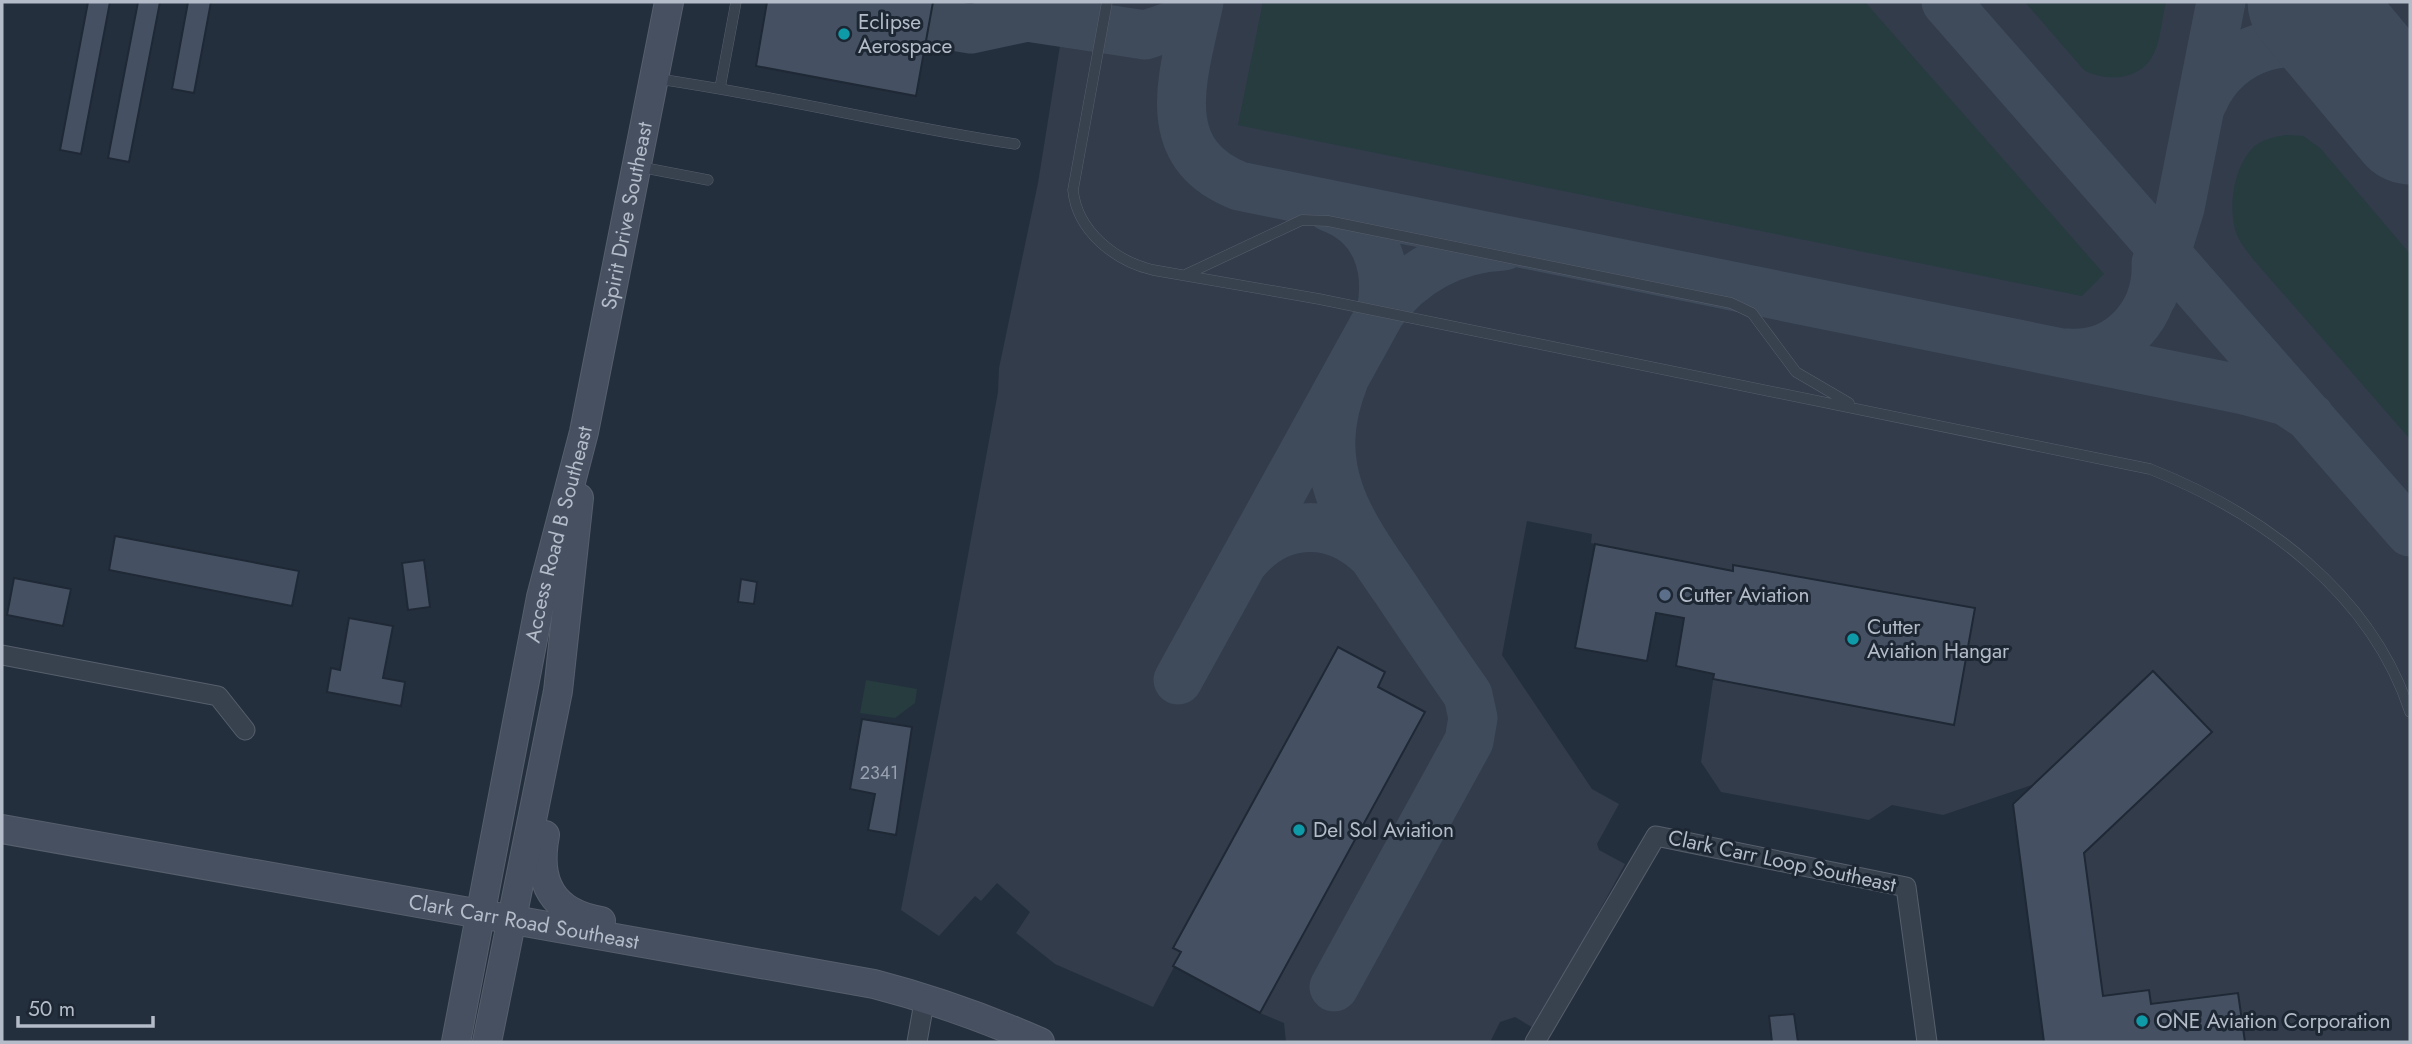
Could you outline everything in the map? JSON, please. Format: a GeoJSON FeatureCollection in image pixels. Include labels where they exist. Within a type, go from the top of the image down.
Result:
{"type":"FeatureCollection","features":[{"type":"Feature","properties":{"kind":"street","name":"Spirit Drive Southeast"},"geometry":{"type":"LineString","coordinates":[[584,432],[669,2]]}},
{"type":"Feature","properties":{"kind":"street","name":"Access Road B Southeast"},"geometry":{"type":"LineString","coordinates":[[513,919],[558,691],[584,432]]}},
{"type":"Feature","properties":{"kind":"street","name":"Access Road B Southeast"},"geometry":{"type":"LineString","coordinates":[[481,913],[541,597],[584,432]]}},
{"type":"Feature","properties":{"kind":"street"},"geometry":{"type":"LineString","coordinates":[[2,655],[218,696],[245,730]]}},
{"type":"Feature","properties":{"kind":"street"},"geometry":{"type":"LineString","coordinates":[[558,691],[563,739],[540,858],[546,884],[560,904],[578,916],[677,934],[706,954]]}},
{"type":"Feature","properties":{"kind":"street","name":"Clark Carr Road Southeast"},"geometry":{"type":"LineString","coordinates":[[2,829],[874,984],[925,997],[1040,1042]]}},
{"type":"Feature","properties":{"kind":"street","name":"Clark Carr Loop Southeast"},"geometry":{"type":"LineString","coordinates":[[1535,1042],[1656,836],[1906,887],[1927,1042]]}},
{"type":"Feature","properties":{"kind":"street"},"geometry":{"type":"LineString","coordinates":[[456,1042],[481,913]]}},
{"type":"Feature","properties":{"kind":"street"},"geometry":{"type":"LineString","coordinates":[[487,1042],[513,919]]}},
{"type":"Feature","properties":{"kind":"street"},"geometry":{"type":"LineString","coordinates":[[917,1042],[925,997]]}},
{"type":"Feature","properties":{"kind":"lane"},"geometry":{"type":"LineString","coordinates":[[720,88],[736,2]]}},
{"type":"Feature","properties":{"kind":"lane"},"geometry":{"type":"LineString","coordinates":[[1107,2],[1073,190],[1080,216],[1096,238],[1119,256],[1142,267],[1331,302],[2150,469],[2225,502],[2299,554],[2342,598],[2376,645],[2410,712]]}},
{"type":"Feature","properties":{"kind":"lane"},"geometry":{"type":"LineString","coordinates":[[654,78],[720,88],[929,131],[1015,144]]}},
{"type":"Feature","properties":{"kind":"lane"},"geometry":{"type":"LineString","coordinates":[[636,166],[708,180]]}},
{"type":"Feature","properties":{"kind":"lane"},"geometry":{"type":"LineString","coordinates":[[1176,274],[1203,269],[1302,220],[1320,220],[1731,303],[1752,313],[1796,372],[1844,402],[1882,414]]}},
{"type":"Feature","properties":{"kind":"shaded area"},"geometry":{"type":"Polygon","coordinates":[[[1067,2],[2410,2],[2410,1042],[2044,1042],[2013,804],[2032,785],[1943,815],[1892,805],[1869,820],[1721,792],[1701,762],[1714,674],[1676,666],[1684,618],[1656,613],[1647,661],[1575,648],[1595,544],[1591,543],[1592,534],[1527,521],[1502,655],[1592,789],[1619,804],[1597,844],[1599,850],[1625,864],[1535,1029],[1515,1017],[1500,1022],[1490,1042],[1286,1042],[1284,1023],[1174,967],[1153,1007],[1055,964],[1016,933],[1030,912],[997,883],[981,901],[975,896],[939,936],[901,910],[998,392],[999,368],[1038,183],[1067,2]]]}},
{"type":"Feature","properties":{"kind":"green space"},"geometry":{"type":"Polygon","coordinates":[[[1263,2],[1865,2],[2104,274],[2082,296],[1238,125],[1263,2]]]}},
{"type":"Feature","properties":{"kind":"green space"},"geometry":{"type":"Polygon","coordinates":[[[2025,2],[2166,2],[2157,45],[2149,61],[2134,73],[2104,77],[2084,70],[2025,2]]]}},
{"type":"Feature","properties":{"kind":"green space"},"geometry":{"type":"Polygon","coordinates":[[[2287,135],[2303,136],[2320,148],[2410,254],[2410,439],[2253,259],[2238,237],[2234,226],[2233,201],[2242,163],[2256,145],[2287,135]]]}},
{"type":"Feature","properties":{"kind":"green space"},"geometry":{"type":"Polygon","coordinates":[[[866,680],[917,689],[915,703],[895,718],[860,713],[866,680]]]}},
{"type":"Feature","properties":{"kind":"building"},"geometry":{"type":"Polygon","coordinates":[[[88,2],[110,2],[81,154],[60,150],[88,2]]]}},
{"type":"Feature","properties":{"kind":"building"},"geometry":{"type":"Polygon","coordinates":[[[138,2],[160,2],[129,162],[108,158],[138,2]]]}},
{"type":"Feature","properties":{"kind":"building"},"geometry":{"type":"Polygon","coordinates":[[[188,2],[211,2],[194,93],[172,89],[188,2]]]}},
{"type":"Feature","properties":{"kind":"building","name":"Eclipse Aerospace"},"geometry":{"type":"Polygon","coordinates":[[[767,2],[933,2],[916,96],[756,66],[767,2]]]}},
{"type":"Feature","properties":{"kind":"building"},"geometry":{"type":"Polygon","coordinates":[[[115,536],[299,571],[292,606],[109,570],[115,536]]]}},
{"type":"Feature","properties":{"kind":"building","name":"Cutter Aviation Hangar"},"geometry":{"type":"Polygon","coordinates":[[[1595,544],[1733,571],[1733,565],[1975,608],[1954,725],[1713,679],[1714,674],[1676,666],[1684,618],[1656,613],[1647,661],[1575,648],[1595,544]]]}},
{"type":"Feature","properties":{"kind":"building"},"geometry":{"type":"Polygon","coordinates":[[[424,560],[430,607],[408,610],[402,563],[424,560]]]}},
{"type":"Feature","properties":{"kind":"building"},"geometry":{"type":"Polygon","coordinates":[[[14,578],[71,589],[63,626],[7,615],[14,578]]]}},
{"type":"Feature","properties":{"kind":"building"},"geometry":{"type":"Polygon","coordinates":[[[741,579],[757,582],[754,604],[738,602],[741,579]]]}},
{"type":"Feature","properties":{"kind":"building"},"geometry":{"type":"Polygon","coordinates":[[[349,618],[393,626],[383,678],[405,682],[401,706],[327,692],[331,668],[340,670],[349,618]]]}},
{"type":"Feature","properties":{"kind":"building","name":"Del Sol Aviation"},"geometry":{"type":"Polygon","coordinates":[[[1338,647],[1385,672],[1378,687],[1425,712],[1260,1013],[1173,966],[1181,952],[1173,948],[1338,647]]]}},
{"type":"Feature","properties":{"kind":"building"},"geometry":{"type":"Polygon","coordinates":[[[2153,671],[2212,732],[2084,853],[2103,996],[2149,990],[2151,1004],[2238,993],[2245,1042],[2044,1042],[2013,804],[2153,671]]]}},
{"type":"Feature","properties":{"kind":"building"},"geometry":{"type":"Polygon","coordinates":[[[862,719],[912,727],[896,835],[868,830],[875,794],[850,789],[862,719]]]}},
{"type":"Feature","properties":{"kind":"building"},"geometry":{"type":"Polygon","coordinates":[[[1794,1014],[1798,1042],[1772,1042],[1769,1016],[1794,1014]]]}},
{"type":"Feature","properties":{"kind":"taxiway"},"geometry":{"type":"LineString","coordinates":[[940,24],[971,29],[1027,17],[1145,35],[1178,24],[1197,2]]}},
{"type":"Feature","properties":{"kind":"taxiway"},"geometry":{"type":"LineString","coordinates":[[1199,2],[1183,82],[1185,131],[1194,153],[1212,171],[1239,186],[2244,390],[2286,401],[2310,417]]}},
{"type":"Feature","properties":{"kind":"taxiway"},"geometry":{"type":"LineString","coordinates":[[1946,2],[2410,532]]}},
{"type":"Feature","properties":{"kind":"taxiway"},"geometry":{"type":"LineString","coordinates":[[2153,295],[2180,208],[2221,2]]}},
{"type":"Feature","properties":{"kind":"taxiway"},"geometry":{"type":"LineString","coordinates":[[2311,2],[2360,63]]}},
{"type":"Feature","properties":{"kind":"taxiway"},"geometry":{"type":"LineString","coordinates":[[2203,102],[2228,67],[2245,55],[2284,43],[2305,44],[2326,49],[2346,59],[2369,78],[2404,116]]}},
{"type":"Feature","properties":{"kind":"taxiway"},"geometry":{"type":"LineString","coordinates":[[1329,207],[1358,224],[1376,248],[1383,278],[1381,312]]}},
{"type":"Feature","properties":{"kind":"taxiway"},"geometry":{"type":"LineString","coordinates":[[1178,680],[1381,312],[1406,285],[1435,265],[1468,252],[1504,246]]}},
{"type":"Feature","properties":{"kind":"taxiway"},"geometry":{"type":"LineString","coordinates":[[2067,353],[2104,348],[2132,329],[2143,315],[2150,299],[2155,282],[2156,263]]}},
{"type":"Feature","properties":{"kind":"taxiway"},"geometry":{"type":"LineString","coordinates":[[1334,987],[1469,741],[1473,718],[1468,695],[1362,538],[1339,490],[1331,439],[1334,411],[1344,380]]}},
{"type":"Feature","properties":{"kind":"taxiway"},"geometry":{"type":"LineString","coordinates":[[1245,560],[1259,546],[1275,536],[1308,528],[1342,534],[1373,556]]}},
{"type":"Feature","properties":{"kind":"runway"},"geometry":{"type":"LineString","coordinates":[[2308,2],[2410,124]]}},
{"type":"Feature","properties":{"kind":"place","name":"Eclipse Aerospace"},"geometry":{"type":"Point","coordinates":[844,34]}},
{"type":"Feature","properties":{"kind":"place","name":"Cutter Aviation"},"geometry":{"type":"Point","coordinates":[1665,595]}},
{"type":"Feature","properties":{"kind":"place","name":"Cutter Aviation Hangar"},"geometry":{"type":"Point","coordinates":[1853,639]}},
{"type":"Feature","properties":{"kind":"place","name":"Del Sol Aviation"},"geometry":{"type":"Point","coordinates":[1299,830]}},
{"type":"Feature","properties":{"kind":"place","name":"ONE Aviation Corporation"},"geometry":{"type":"Point","coordinates":[2142,1021]}}]}
